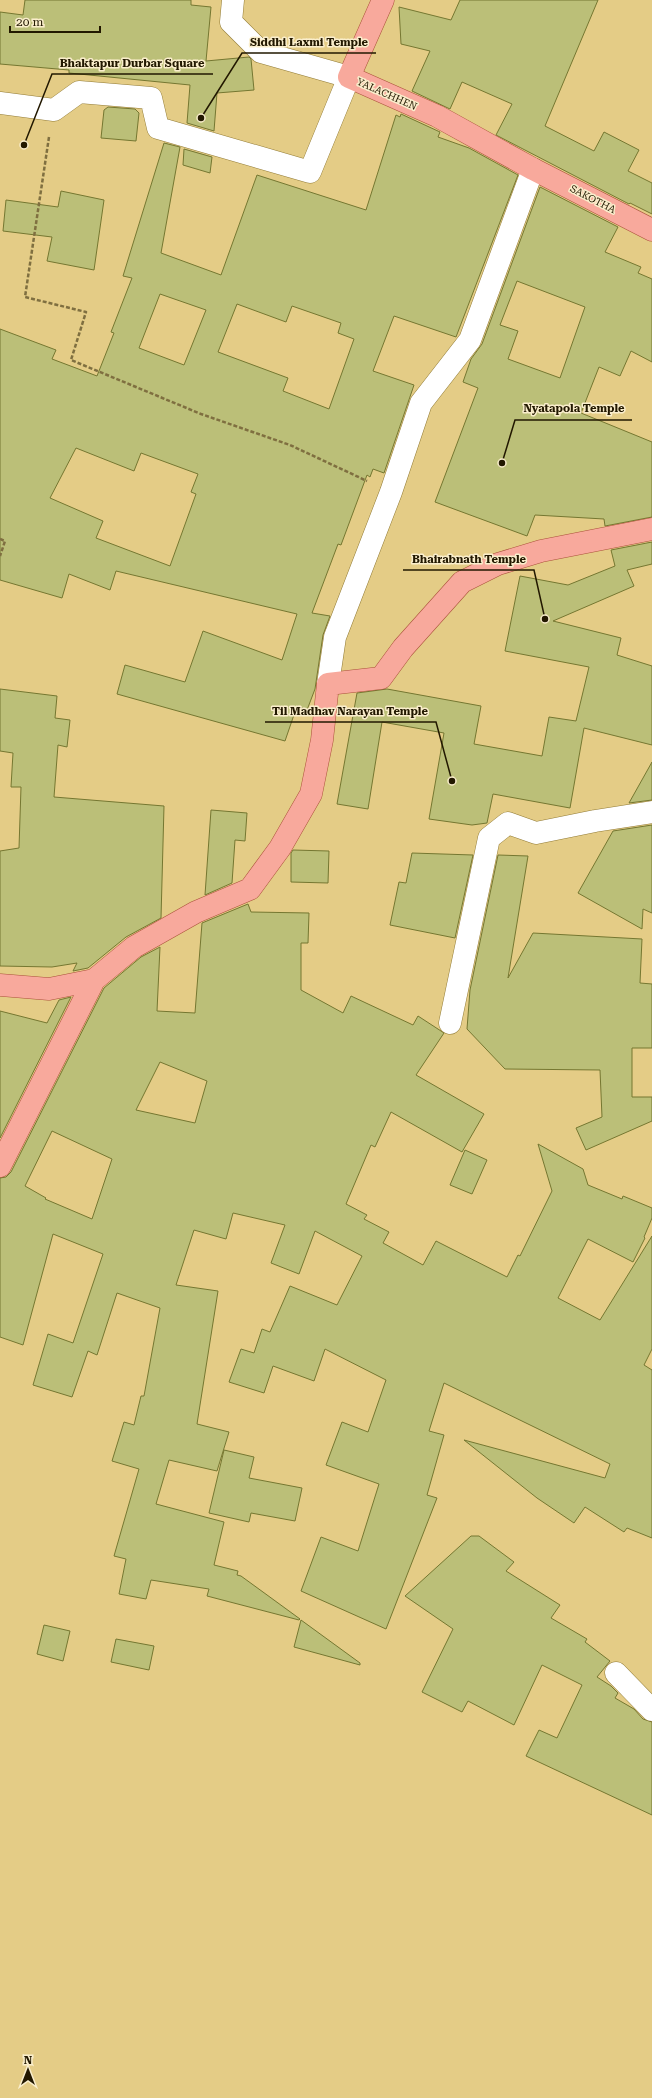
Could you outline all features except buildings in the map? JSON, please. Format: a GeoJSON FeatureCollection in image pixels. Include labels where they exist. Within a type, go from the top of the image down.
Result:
{"type":"FeatureCollection","features":[{"type":"Feature","properties":{"kind":"main road","name":"YALACHHEN"},"geometry":{"type":"LineString","coordinates":[[383,0],[349,77],[437,116],[533,169]]}},
{"type":"Feature","properties":{"kind":"main road","name":"SAKOTHA"},"geometry":{"type":"LineString","coordinates":[[533,169],[652,230]]}},
{"type":"Feature","properties":{"kind":"main road"},"geometry":{"type":"LineString","coordinates":[[0,1166],[94,980],[134,947],[196,912],[250,889],[280,848],[310,794],[322,740],[328,684],[381,678],[403,648],[462,582],[498,564],[541,551],[652,528]]}},
{"type":"Feature","properties":{"kind":"main road"},"geometry":{"type":"LineString","coordinates":[[0,984],[49,989],[94,980]]}},
{"type":"Feature","properties":{"kind":"street"},"geometry":{"type":"LineString","coordinates":[[0,103],[54,110],[79,92],[151,98],[158,128],[310,172],[349,77],[260,52],[231,22],[233,0]]}},
{"type":"Feature","properties":{"kind":"street"},"geometry":{"type":"LineString","coordinates":[[328,684],[335,637],[391,492],[421,403],[470,340],[533,169]]}},
{"type":"Feature","properties":{"kind":"street"},"geometry":{"type":"LineString","coordinates":[[450,1023],[489,838],[508,823],[536,833],[594,821],[652,812]]}},
{"type":"Feature","properties":{"kind":"street"},"geometry":{"type":"LineString","coordinates":[[616,1673],[652,1710]]}},
{"type":"Feature","properties":{"kind":"path"},"geometry":{"type":"LineString","coordinates":[[54,110],[25,297],[86,312],[71,360],[201,414],[290,445],[391,492]]}},
{"type":"Feature","properties":{"kind":"path"},"geometry":{"type":"LineString","coordinates":[[0,539],[5,541],[0,556]]}},
{"type":"Feature","properties":{"kind":"place","name":"Siddhi Laxmi Temple"},"geometry":{"type":"Point","coordinates":[201,118]}},
{"type":"Feature","properties":{"kind":"place","name":"Bhaktapur Durbar Square"},"geometry":{"type":"Point","coordinates":[24,145]}},
{"type":"Feature","properties":{"kind":"place","name":"Nyatapola Temple"},"geometry":{"type":"Point","coordinates":[502,463]}},
{"type":"Feature","properties":{"kind":"place","name":"Bhairabnath Temple"},"geometry":{"type":"Point","coordinates":[545,619]}},
{"type":"Feature","properties":{"kind":"place","name":"Til Madhav Narayan Temple"},"geometry":{"type":"Point","coordinates":[452,781]}}]}
